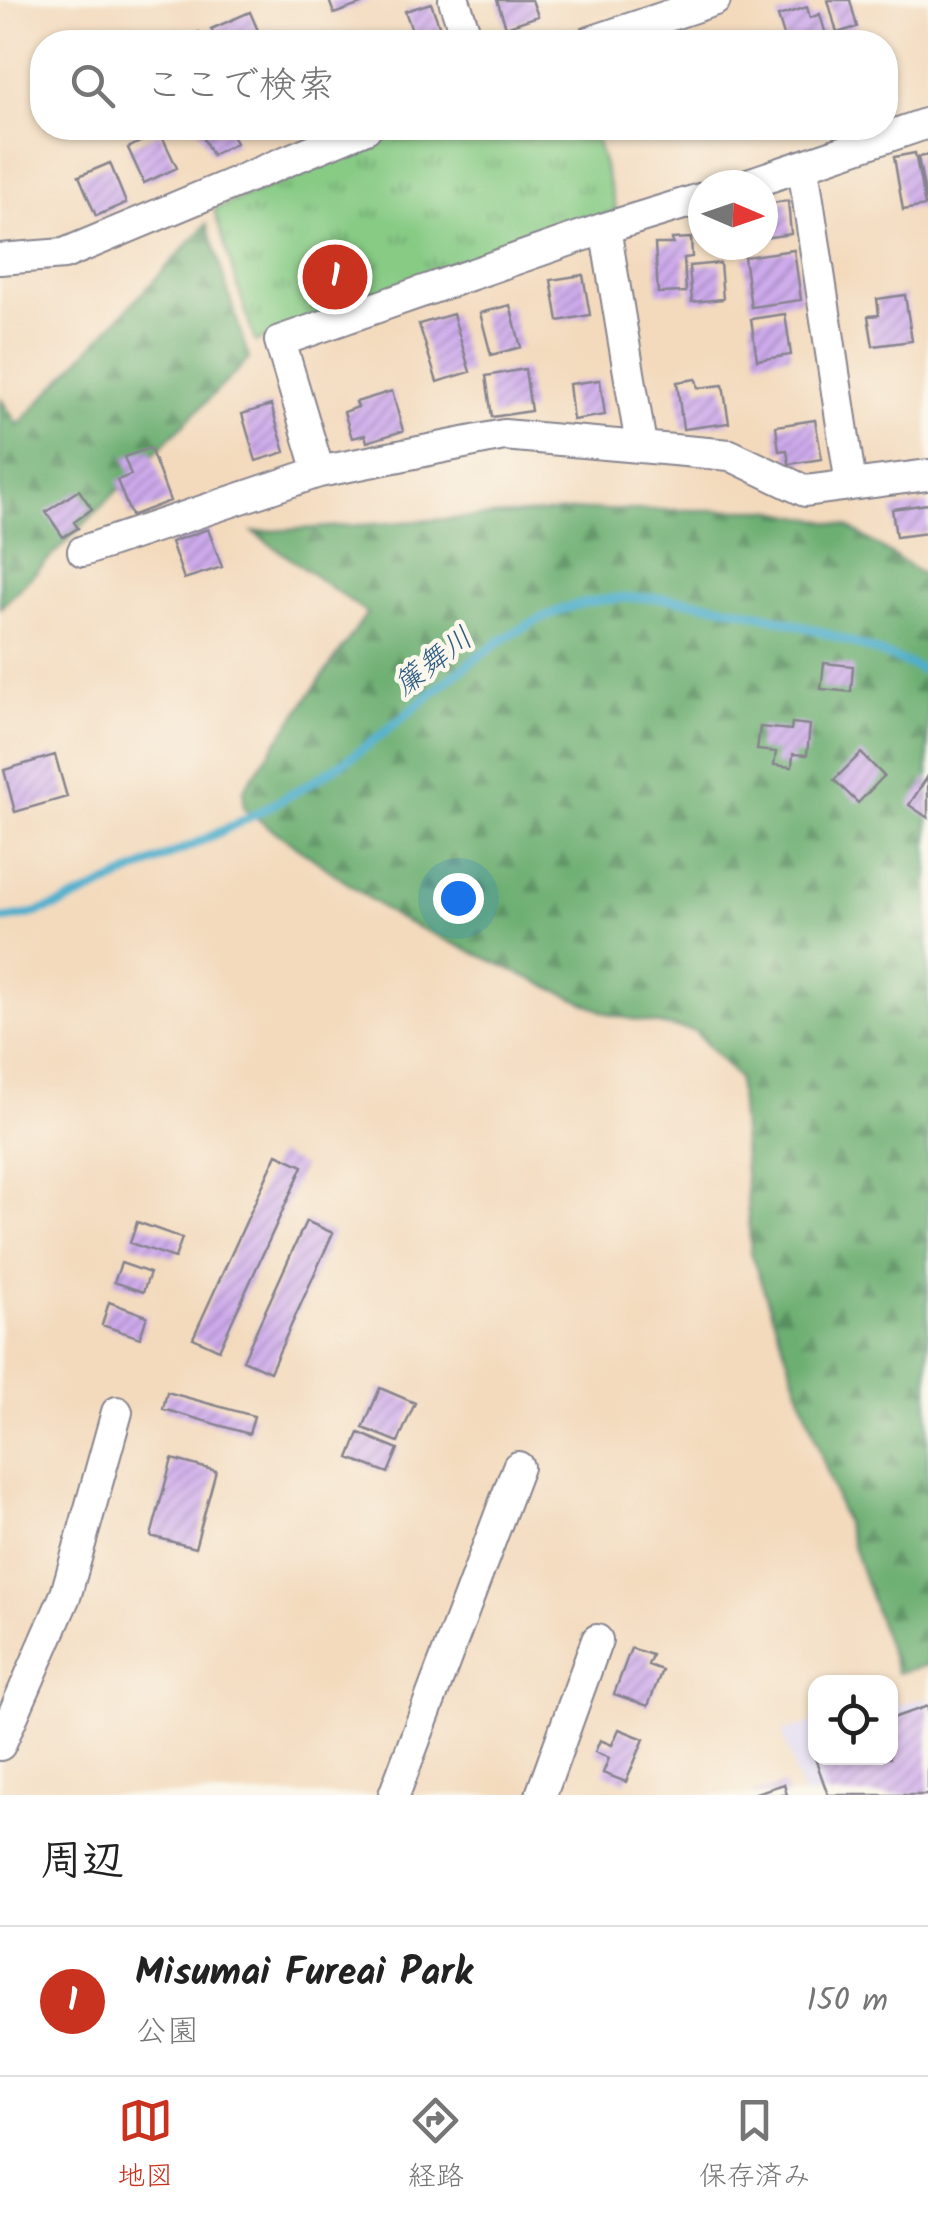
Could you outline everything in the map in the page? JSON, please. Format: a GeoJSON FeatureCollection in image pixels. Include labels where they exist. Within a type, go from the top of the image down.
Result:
{"type":"FeatureCollection","features":[{"type":"Feature","properties":{"kind":"street"},"geometry":{"type":"LineString","coordinates":[[454,0],[464,30]]}},
{"type":"Feature","properties":{"kind":"street"},"geometry":{"type":"LineString","coordinates":[[626,30],[716,0]]}},
{"type":"Feature","properties":{"kind":"street"},"geometry":{"type":"LineString","coordinates":[[898,134],[928,123]]}},
{"type":"Feature","properties":{"kind":"street"},"geometry":{"type":"LineString","coordinates":[[0,260],[64,254],[337,140]]}},
{"type":"Feature","properties":{"kind":"street"},"geometry":{"type":"LineString","coordinates":[[778,175],[880,140]]}},
{"type":"Feature","properties":{"kind":"street"},"geometry":{"type":"LineString","coordinates":[[804,167],[852,484]]}},
{"type":"Feature","properties":{"kind":"street"},"geometry":{"type":"LineString","coordinates":[[319,472],[280,342],[688,203]]}},
{"type":"Feature","properties":{"kind":"street"},"geometry":{"type":"LineString","coordinates":[[605,228],[641,445]]}},
{"type":"Feature","properties":{"kind":"street"},"geometry":{"type":"LineString","coordinates":[[83,552],[319,472],[504,435],[730,455],[804,491],[928,474]]}},
{"type":"Feature","properties":{"kind":"street"},"geometry":{"type":"LineString","coordinates":[[0,1745],[66,1594],[117,1412]]}},
{"type":"Feature","properties":{"kind":"street"},"geometry":{"type":"LineString","coordinates":[[394,1795],[518,1466]]}},
{"type":"Feature","properties":{"kind":"street"},"geometry":{"type":"LineString","coordinates":[[542,1795],[596,1640]]}},
{"type":"Feature","properties":{"kind":"shaded area"},"geometry":{"type":"Polygon","coordinates":[[[928,1698],[928,1795],[802,1795],[782,1731],[808,1725],[808,1765],[898,1765],[898,1704],[928,1698]]]}},
{"type":"Feature","properties":{"kind":"green space"},"geometry":{"type":"Polygon","coordinates":[[[375,140],[596,140],[617,212],[255,342],[214,210],[375,140]]]}},
{"type":"Feature","properties":{"kind":"green space"},"geometry":{"type":"Polygon","coordinates":[[[207,224],[249,359],[0,608],[0,398],[18,425],[207,224]]]}},
{"type":"Feature","properties":{"kind":"green space"},"geometry":{"type":"Polygon","coordinates":[[[583,510],[770,510],[847,526],[928,578],[928,1665],[897,1673],[751,1253],[738,1078],[694,1031],[611,1015],[395,917],[244,809],[244,789],[367,613],[253,532],[583,510]]]}},
{"type":"Feature","properties":{"kind":"building"},"geometry":{"type":"Polygon","coordinates":[[[329,0],[372,0],[334,14],[329,0]]]}},
{"type":"Feature","properties":{"kind":"building"},"geometry":{"type":"Polygon","coordinates":[[[497,0],[532,0],[538,16],[506,27],[497,0]]]}},
{"type":"Feature","properties":{"kind":"building"},"geometry":{"type":"Polygon","coordinates":[[[828,0],[850,0],[857,27],[836,30],[828,0]]]}},
{"type":"Feature","properties":{"kind":"building"},"geometry":{"type":"Polygon","coordinates":[[[431,3],[441,30],[412,30],[405,11],[431,3]]]}},
{"type":"Feature","properties":{"kind":"building"},"geometry":{"type":"Polygon","coordinates":[[[807,7],[810,18],[820,14],[825,30],[782,30],[778,16],[807,7]]]}},
{"type":"Feature","properties":{"kind":"building"},"geometry":{"type":"Polygon","coordinates":[[[250,12],[258,30],[211,30],[250,12]]]}},
{"type":"Feature","properties":{"kind":"building"},"geometry":{"type":"Polygon","coordinates":[[[144,140],[164,140],[177,168],[144,183],[128,148],[144,140]]]}},
{"type":"Feature","properties":{"kind":"building"},"geometry":{"type":"Polygon","coordinates":[[[204,140],[234,140],[236,143],[212,155],[204,140]]]}},
{"type":"Feature","properties":{"kind":"building"},"geometry":{"type":"Polygon","coordinates":[[[915,153],[925,206],[903,210],[894,157],[915,153]]]}},
{"type":"Feature","properties":{"kind":"building"},"geometry":{"type":"Polygon","coordinates":[[[928,155],[928,199],[926,199],[918,157],[928,155]]]}},
{"type":"Feature","properties":{"kind":"building"},"geometry":{"type":"Polygon","coordinates":[[[110,163],[126,203],[96,216],[79,176],[110,163]]]}},
{"type":"Feature","properties":{"kind":"building"},"geometry":{"type":"Polygon","coordinates":[[[788,201],[791,234],[778,236],[778,202],[788,201]]]}},
{"type":"Feature","properties":{"kind":"building"},"geometry":{"type":"Polygon","coordinates":[[[688,238],[688,258],[684,258],[686,292],[658,293],[655,244],[673,244],[672,239],[688,238]]]}},
{"type":"Feature","properties":{"kind":"building"},"geometry":{"type":"Polygon","coordinates":[[[794,250],[801,300],[751,307],[744,260],[778,260],[778,252],[794,250]]]}},
{"type":"Feature","properties":{"kind":"building"},"geometry":{"type":"Polygon","coordinates":[[[720,263],[723,299],[692,302],[689,266],[720,263]]]}},
{"type":"Feature","properties":{"kind":"building"},"geometry":{"type":"Polygon","coordinates":[[[583,275],[590,315],[558,321],[551,280],[583,275]]]}},
{"type":"Feature","properties":{"kind":"building"},"geometry":{"type":"Polygon","coordinates":[[[905,295],[912,341],[873,346],[868,316],[879,315],[877,299],[905,295]]]}},
{"type":"Feature","properties":{"kind":"building"},"geometry":{"type":"Polygon","coordinates":[[[510,305],[521,347],[491,355],[480,313],[510,305]]]}},
{"type":"Feature","properties":{"kind":"building"},"geometry":{"type":"Polygon","coordinates":[[[453,314],[470,372],[437,382],[419,324],[453,314]]]}},
{"type":"Feature","properties":{"kind":"building"},"geometry":{"type":"Polygon","coordinates":[[[785,314],[791,355],[757,360],[751,319],[785,314]]]}},
{"type":"Feature","properties":{"kind":"building"},"geometry":{"type":"Polygon","coordinates":[[[525,369],[531,411],[492,417],[486,376],[525,369]]]}},
{"type":"Feature","properties":{"kind":"building"},"geometry":{"type":"Polygon","coordinates":[[[696,379],[698,388],[723,385],[729,423],[683,429],[677,382],[696,379]]]}},
{"type":"Feature","properties":{"kind":"building"},"geometry":{"type":"Polygon","coordinates":[[[600,380],[605,415],[573,420],[569,384],[600,380]]]}},
{"type":"Feature","properties":{"kind":"building"},"geometry":{"type":"Polygon","coordinates":[[[392,391],[403,431],[367,442],[365,435],[352,438],[344,412],[358,407],[356,402],[392,391]]]}},
{"type":"Feature","properties":{"kind":"building"},"geometry":{"type":"Polygon","coordinates":[[[271,405],[285,452],[256,461],[242,414],[271,405]]]}},
{"type":"Feature","properties":{"kind":"building"},"geometry":{"type":"Polygon","coordinates":[[[815,420],[822,459],[789,464],[787,450],[779,451],[776,426],[815,420]]]}},
{"type":"Feature","properties":{"kind":"building"},"geometry":{"type":"Polygon","coordinates":[[[150,448],[170,501],[131,516],[117,480],[131,475],[124,457],[150,448]]]}},
{"type":"Feature","properties":{"kind":"building"},"geometry":{"type":"Polygon","coordinates":[[[79,490],[92,509],[74,522],[78,528],[63,537],[46,512],[79,490]]]}},
{"type":"Feature","properties":{"kind":"building"},"geometry":{"type":"Polygon","coordinates":[[[928,504],[928,533],[896,537],[892,509],[928,504]]]}},
{"type":"Feature","properties":{"kind":"building"},"geometry":{"type":"Polygon","coordinates":[[[208,529],[222,567],[184,579],[171,542],[208,529]]]}},
{"type":"Feature","properties":{"kind":"building"},"geometry":{"type":"Polygon","coordinates":[[[824,663],[853,666],[851,692],[821,689],[824,663]]]}},
{"type":"Feature","properties":{"kind":"building"},"geometry":{"type":"Polygon","coordinates":[[[792,723],[810,725],[807,755],[793,754],[792,767],[774,765],[776,752],[757,750],[760,727],[791,730],[792,723]]]}},
{"type":"Feature","properties":{"kind":"building"},"geometry":{"type":"Polygon","coordinates":[[[861,753],[884,776],[858,803],[834,780],[861,753]]]}},
{"type":"Feature","properties":{"kind":"building"},"geometry":{"type":"Polygon","coordinates":[[[55,755],[67,797],[15,812],[4,770],[55,755]]]}},
{"type":"Feature","properties":{"kind":"building"},"geometry":{"type":"Polygon","coordinates":[[[928,776],[928,818],[909,805],[928,776]]]}},
{"type":"Feature","properties":{"kind":"building"},"geometry":{"type":"Polygon","coordinates":[[[277,1154],[303,1166],[219,1350],[193,1338],[277,1154]]]}},
{"type":"Feature","properties":{"kind":"building"},"geometry":{"type":"Polygon","coordinates":[[[306,1221],[333,1233],[270,1372],[243,1360],[306,1221]]]}},
{"type":"Feature","properties":{"kind":"building"},"geometry":{"type":"Polygon","coordinates":[[[137,1222],[182,1238],[175,1258],[130,1243],[137,1222]]]}},
{"type":"Feature","properties":{"kind":"building"},"geometry":{"type":"Polygon","coordinates":[[[121,1263],[150,1273],[143,1292],[114,1282],[121,1263]]]}},
{"type":"Feature","properties":{"kind":"building"},"geometry":{"type":"Polygon","coordinates":[[[109,1302],[147,1316],[140,1338],[102,1325],[109,1302]]]}},
{"type":"Feature","properties":{"kind":"building"},"geometry":{"type":"Polygon","coordinates":[[[380,1388],[415,1403],[398,1442],[363,1428],[380,1388]]]}},
{"type":"Feature","properties":{"kind":"building"},"geometry":{"type":"Polygon","coordinates":[[[167,1392],[254,1416],[249,1434],[163,1409],[167,1392]]]}},
{"type":"Feature","properties":{"kind":"building"},"geometry":{"type":"Polygon","coordinates":[[[359,1433],[398,1449],[388,1473],[349,1458],[359,1433]]]}},
{"type":"Feature","properties":{"kind":"building"},"geometry":{"type":"Polygon","coordinates":[[[172,1459],[216,1471],[195,1548],[151,1536],[172,1459]]]}},
{"type":"Feature","properties":{"kind":"building"},"geometry":{"type":"Polygon","coordinates":[[[631,1648],[652,1655],[648,1665],[662,1670],[648,1706],[614,1694],[631,1648]]]}},
{"type":"Feature","properties":{"kind":"building"},"geometry":{"type":"Polygon","coordinates":[[[928,1706],[928,1795],[828,1795],[817,1765],[898,1765],[898,1716],[928,1706]]]}},
{"type":"Feature","properties":{"kind":"building"},"geometry":{"type":"Polygon","coordinates":[[[619,1729],[644,1739],[626,1782],[603,1773],[609,1758],[595,1752],[600,1740],[612,1745],[619,1729]]]}},
{"type":"Feature","properties":{"kind":"building"},"geometry":{"type":"Polygon","coordinates":[[[784,1784],[787,1795],[753,1795],[753,1794],[784,1784]]]}},
{"type":"Feature","properties":{"kind":"waterway","name":"簾舞川"},"geometry":{"type":"LineString","coordinates":[[0,919],[39,912],[79,897],[280,801],[350,758],[503,639],[561,610],[602,600],[697,602],[796,624],[928,672]]}},
{"type":"Feature","properties":{"kind":"place","name":"Misumai Fureai Park"},"geometry":{"type":"Point","coordinates":[335,277]}}]}
